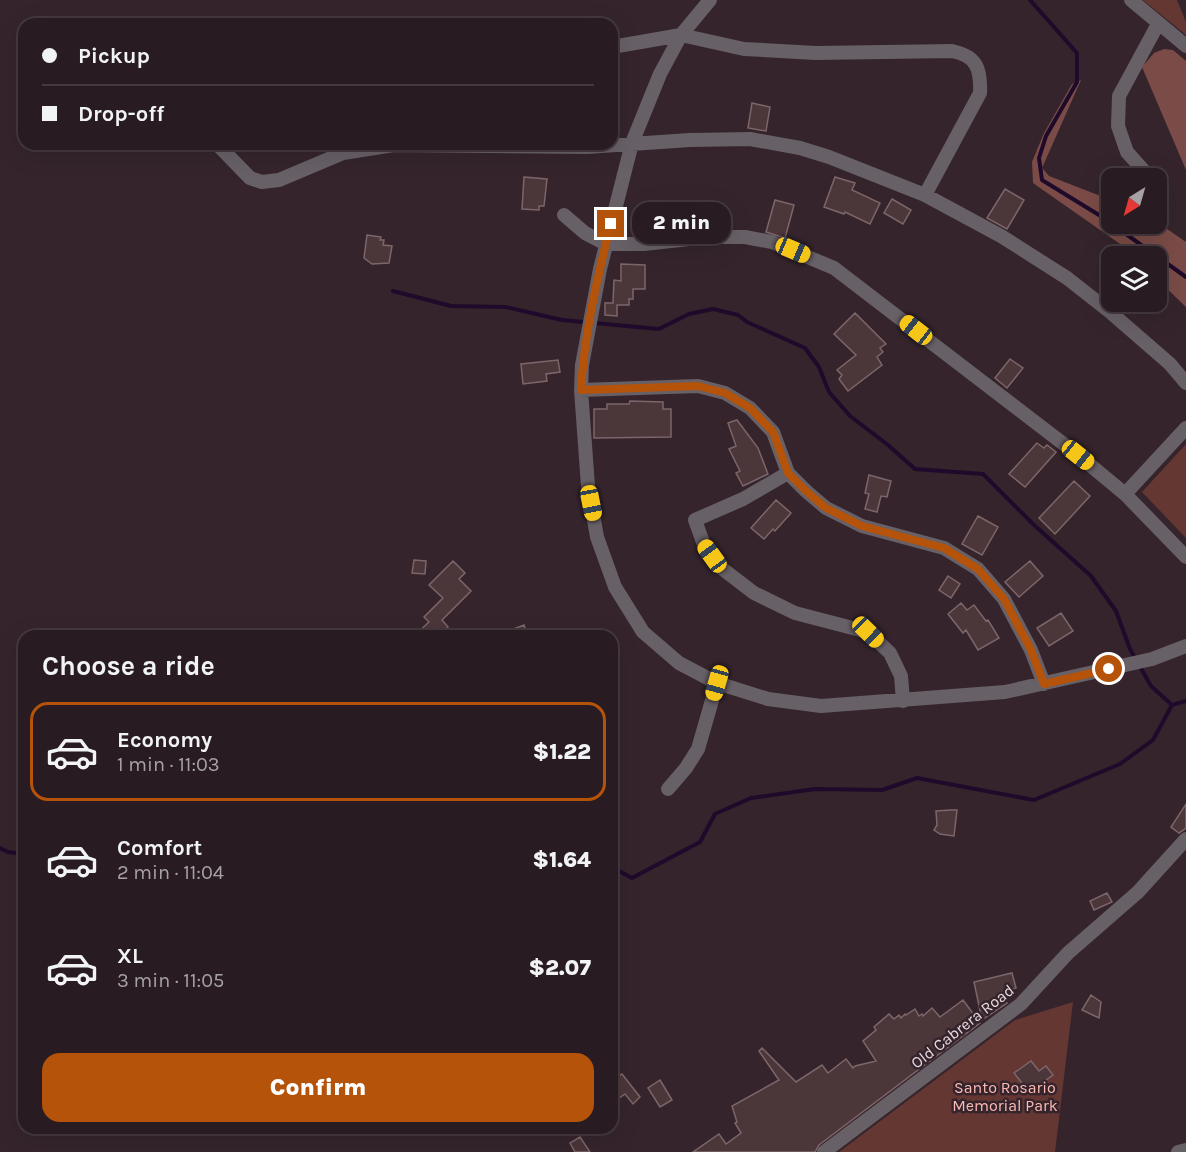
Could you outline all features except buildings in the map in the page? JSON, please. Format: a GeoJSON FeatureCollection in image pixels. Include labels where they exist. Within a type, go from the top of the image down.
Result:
{"type":"FeatureCollection","features":[{"type":"Feature","properties":{"kind":"street"},"geometry":{"type":"LineString","coordinates":[[710,0],[681,35],[660,74],[632,143],[606,244],[582,365],[581,390],[588,486],[597,537],[615,587],[643,632],[680,663],[717,683],[768,699],[821,706],[1005,692],[1152,659],[1186,646]]}},
{"type":"Feature","properties":{"kind":"street"},"geometry":{"type":"LineString","coordinates":[[1131,0],[1186,46]]}},
{"type":"Feature","properties":{"kind":"street"},"geometry":{"type":"LineString","coordinates":[[1141,168],[1126,152],[1118,126],[1119,96],[1158,24]]}},
{"type":"Feature","properties":{"kind":"street"},"geometry":{"type":"LineString","coordinates":[[618,46],[681,35],[744,49],[816,53],[952,51],[965,54],[977,66],[981,77],[980,93],[925,195]]}},
{"type":"Feature","properties":{"kind":"street"},"geometry":{"type":"LineString","coordinates":[[618,144],[750,139],[820,154],[925,195],[1001,236],[1067,278],[1170,364],[1186,383]]}},
{"type":"Feature","properties":{"kind":"street"},"geometry":{"type":"LineString","coordinates":[[223,150],[250,177],[262,182],[279,180],[343,153],[360,150]]}},
{"type":"Feature","properties":{"kind":"street"},"geometry":{"type":"LineString","coordinates":[[564,215],[585,233],[606,244],[644,244],[707,237],[745,237],[772,242],[834,268],[1069,448],[1125,494],[1186,557]]}},
{"type":"Feature","properties":{"kind":"street"},"geometry":{"type":"LineString","coordinates":[[581,390],[698,386],[725,393],[750,408],[773,432],[788,473],[826,508],[862,526],[944,548],[978,569],[1004,599],[1031,650],[1044,684]]}},
{"type":"Feature","properties":{"kind":"street"},"geometry":{"type":"LineString","coordinates":[[1125,494],[1186,428]]}},
{"type":"Feature","properties":{"kind":"street"},"geometry":{"type":"LineString","coordinates":[[788,473],[743,499],[695,520],[704,544],[720,567],[754,593],[795,613],[868,632],[890,652],[901,676],[903,701]]}},
{"type":"Feature","properties":{"kind":"street"},"geometry":{"type":"LineString","coordinates":[[668,789],[698,749],[717,683]]}},
{"type":"Feature","properties":{"kind":"street","name":"Old Cabrera Road"},"geometry":{"type":"LineString","coordinates":[[824,1152],[1021,1004],[1068,953],[1138,892],[1186,839]]}},
{"type":"Feature","properties":{"kind":"street"},"geometry":{"type":"LineString","coordinates":[[1178,1152],[1186,1150]]}},
{"type":"Feature","properties":{"kind":"green space"},"geometry":{"type":"Polygon","coordinates":[[[1143,0],[1177,0],[1186,22],[1186,35],[1143,0]]]}},
{"type":"Feature","properties":{"kind":"green space"},"geometry":{"type":"Polygon","coordinates":[[[1186,444],[1186,538],[1142,492],[1186,444]]]}},
{"type":"Feature","properties":{"kind":"green space","name":"Santo Rosario Memorial Park"},"geometry":{"type":"Polygon","coordinates":[[[1073,1002],[1055,1152],[839,1152],[1015,1020],[1073,1002]]]}},
{"type":"Feature","properties":{"kind":"shaded area"},"geometry":{"type":"Polygon","coordinates":[[[1164,49],[1173,50],[1186,61],[1186,170],[1142,67],[1154,53],[1164,49]]]}},
{"type":"Feature","properties":{"kind":"shaded area"},"geometry":{"type":"Polygon","coordinates":[[[1081,80],[1042,168],[1049,176],[1101,196],[1101,231],[1033,183],[1032,162],[1044,133],[1072,84],[1081,80]]]}},
{"type":"Feature","properties":{"kind":"shaded area"},"geometry":{"type":"Polygon","coordinates":[[[1167,229],[1186,242],[1186,307],[1167,289],[1167,246],[1123,246],[1106,234],[1167,234],[1167,229]]]}},
{"type":"Feature","properties":{"kind":"waterway"},"geometry":{"type":"LineString","coordinates":[[1030,0],[1077,53],[1077,82],[1046,136],[1039,158],[1042,180],[1101,216]]}},
{"type":"Feature","properties":{"kind":"waterway"},"geometry":{"type":"LineString","coordinates":[[1126,234],[1186,277]]}},
{"type":"Feature","properties":{"kind":"waterway"},"geometry":{"type":"LineString","coordinates":[[393,291],[451,306],[506,307],[562,320],[659,329],[689,314],[713,309],[738,315],[747,322],[805,348],[819,367],[829,392],[850,416],[915,469],[983,474],[1034,525],[1091,576],[1116,611],[1130,649],[1151,686],[1172,705]]}},
{"type":"Feature","properties":{"kind":"waterway"},"geometry":{"type":"LineString","coordinates":[[618,870],[632,878],[700,842],[715,814],[751,798],[815,789],[882,790],[917,778],[1034,800],[1120,764],[1153,740],[1172,705],[1186,701]]}},
{"type":"Feature","properties":{"kind":"waterway"},"geometry":{"type":"LineString","coordinates":[[0,848],[18,853]]}},
{"type":"Feature","properties":{"kind":"route"},"geometry":{"type":"LineString","coordinates":[[611,224],[582,365],[581,390],[698,386],[725,393],[750,408],[773,432],[788,473],[826,508],[862,526],[944,548],[978,569],[1004,599],[1031,650],[1044,684],[1109,669]]}}]}
